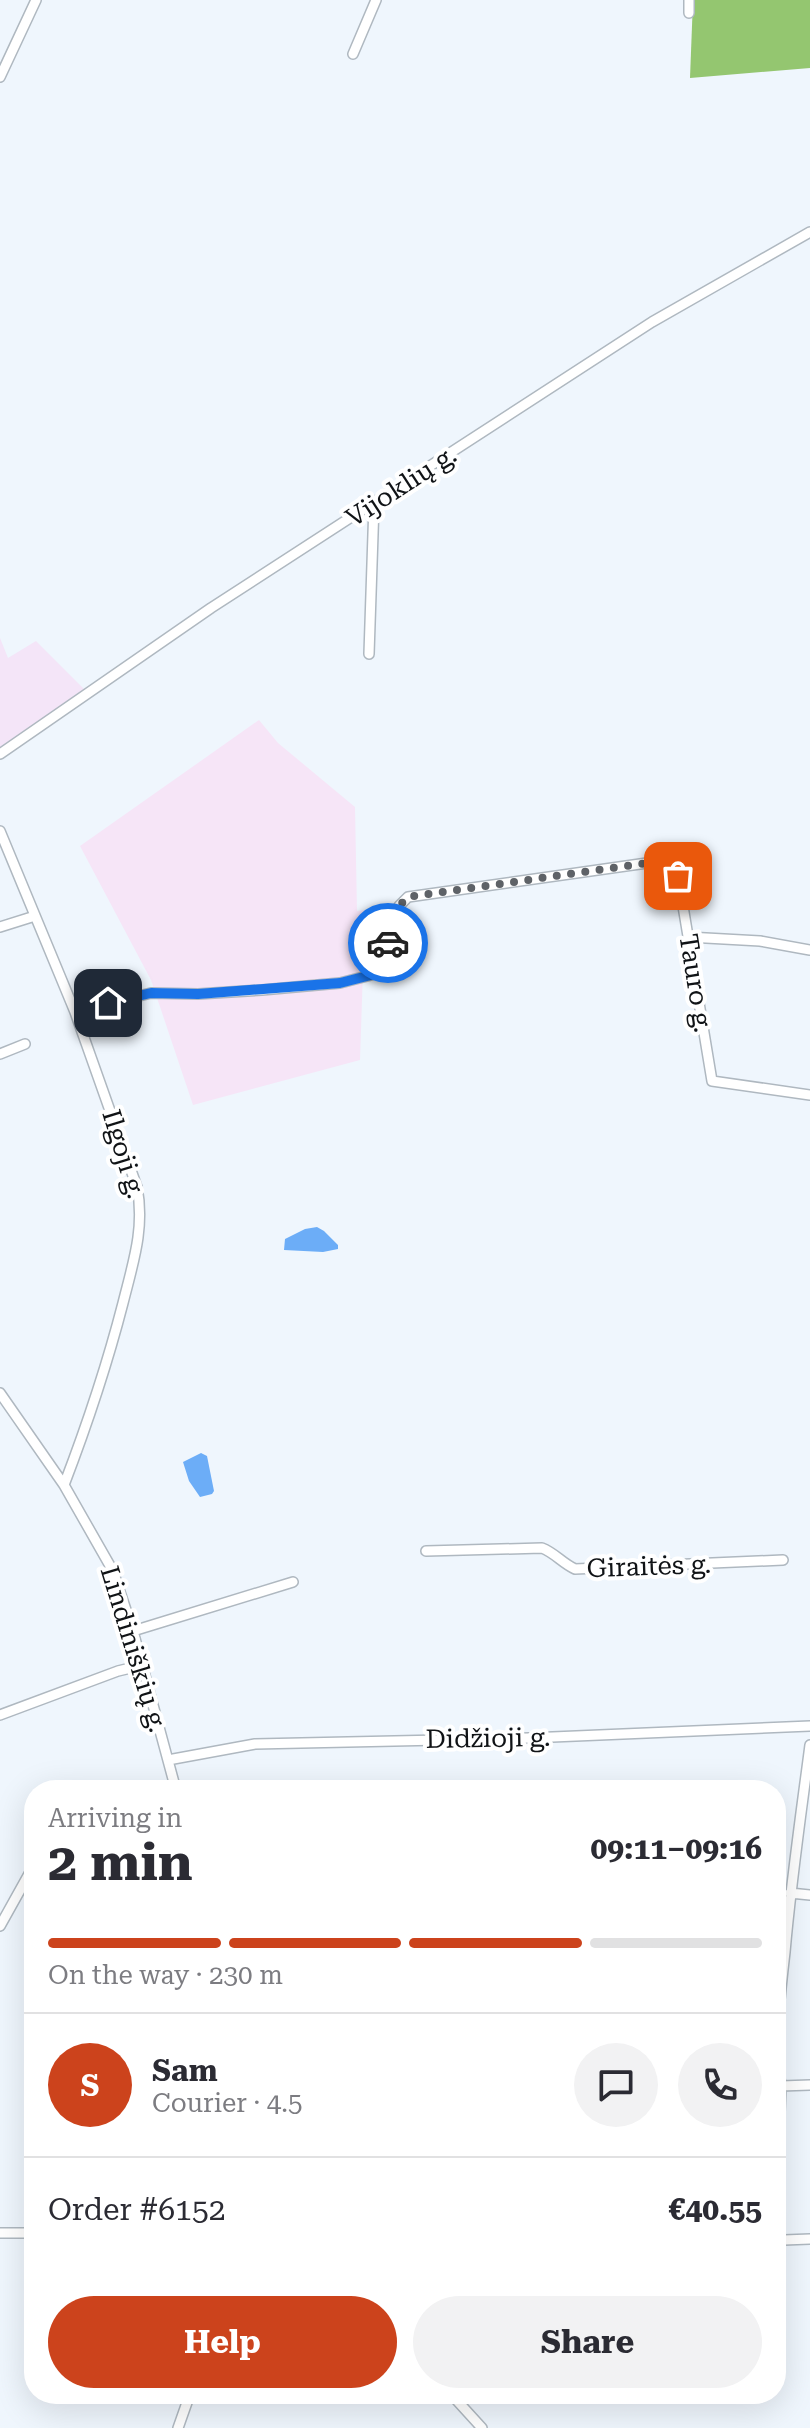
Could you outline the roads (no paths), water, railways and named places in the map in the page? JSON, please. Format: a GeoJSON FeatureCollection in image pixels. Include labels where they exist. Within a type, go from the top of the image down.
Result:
{"type":"FeatureCollection","features":[{"type":"Feature","properties":{"kind":"street"},"geometry":{"type":"LineString","coordinates":[[0,77],[36,0]]}},
{"type":"Feature","properties":{"kind":"street"},"geometry":{"type":"LineString","coordinates":[[353,54],[376,0]]}},
{"type":"Feature","properties":{"kind":"street"},"geometry":{"type":"LineString","coordinates":[[689,0],[689,13]]}},
{"type":"Feature","properties":{"kind":"street","name":"Vijoklių g."},"geometry":{"type":"LineString","coordinates":[[0,754],[192,621],[652,322],[810,232]]}},
{"type":"Feature","properties":{"kind":"street"},"geometry":{"type":"LineString","coordinates":[[369,654],[374,504]]}},
{"type":"Feature","properties":{"kind":"street","name":"Ilgoji g."},"geometry":{"type":"LineString","coordinates":[[0,831],[75,1012],[137,1187],[141,1221],[137,1248],[103,1376],[64,1485]]}},
{"type":"Feature","properties":{"kind":"street","name":"Tauro g."},"geometry":{"type":"LineString","coordinates":[[75,1012],[151,993],[198,994],[340,983],[371,975],[382,961],[399,906],[408,897],[595,869],[666,863],[674,868],[678,876],[712,1081],[810,1095]]}},
{"type":"Feature","properties":{"kind":"street"},"geometry":{"type":"LineString","coordinates":[[0,927],[35,916]]}},
{"type":"Feature","properties":{"kind":"street"},"geometry":{"type":"LineString","coordinates":[[688,937],[760,941],[810,950]]}},
{"type":"Feature","properties":{"kind":"street"},"geometry":{"type":"LineString","coordinates":[[0,1054],[25,1044]]}},
{"type":"Feature","properties":{"kind":"street","name":"Lindiniškių g."},"geometry":{"type":"LineString","coordinates":[[0,1393],[64,1485],[113,1571],[143,1665],[173,1780]]}},
{"type":"Feature","properties":{"kind":"street","name":"Giraitės g."},"geometry":{"type":"LineString","coordinates":[[426,1551],[542,1548],[575,1569],[783,1560]]}},
{"type":"Feature","properties":{"kind":"street"},"geometry":{"type":"LineString","coordinates":[[133,1631],[293,1582]]}},
{"type":"Feature","properties":{"kind":"street"},"geometry":{"type":"LineString","coordinates":[[0,1715],[118,1671],[143,1665]]}},
{"type":"Feature","properties":{"kind":"street","name":"Didžioji g."},"geometry":{"type":"LineString","coordinates":[[168,1760],[255,1744],[529,1738],[810,1726]]}},
{"type":"Feature","properties":{"kind":"street"},"geometry":{"type":"LineString","coordinates":[[786,1933],[810,1745]]}},
{"type":"Feature","properties":{"kind":"street"},"geometry":{"type":"LineString","coordinates":[[0,1926],[24,1883]]}},
{"type":"Feature","properties":{"kind":"street"},"geometry":{"type":"LineString","coordinates":[[790,1893],[810,1895]]}},
{"type":"Feature","properties":{"kind":"street"},"geometry":{"type":"LineString","coordinates":[[786,2086],[810,2085]]}},
{"type":"Feature","properties":{"kind":"street"},"geometry":{"type":"LineString","coordinates":[[0,2233],[24,2233]]}},
{"type":"Feature","properties":{"kind":"street"},"geometry":{"type":"LineString","coordinates":[[786,2240],[810,2239]]}},
{"type":"Feature","properties":{"kind":"street"},"geometry":{"type":"LineString","coordinates":[[178,2428],[186,2404]]}},
{"type":"Feature","properties":{"kind":"street"},"geometry":{"type":"LineString","coordinates":[[460,2404],[482,2428]]}},
{"type":"Feature","properties":{"kind":"water"},"geometry":{"type":"Polygon","coordinates":[[[317,1227],[338,1245],[338,1249],[323,1252],[284,1250],[285,1239],[317,1227]]]}},
{"type":"Feature","properties":{"kind":"water"},"geometry":{"type":"Polygon","coordinates":[[[201,1453],[207,1456],[214,1491],[200,1497],[189,1481],[183,1462],[201,1453]]]}}]}
